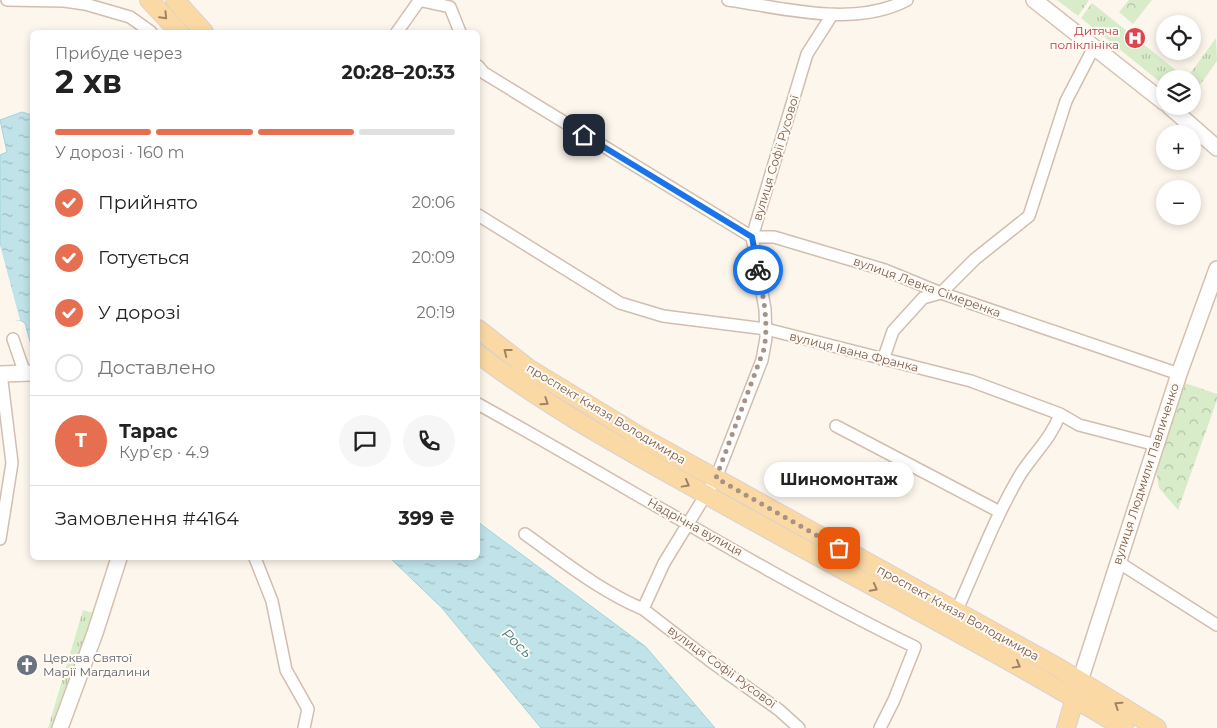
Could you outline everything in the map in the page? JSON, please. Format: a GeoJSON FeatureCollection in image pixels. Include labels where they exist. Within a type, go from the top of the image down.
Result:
{"type":"FeatureCollection","features":[{"type":"Feature","properties":{"kind":"main road"},"geometry":{"type":"LineString","coordinates":[[148,0],[177,30]]}},
{"type":"Feature","properties":{"kind":"main road"},"geometry":{"type":"LineString","coordinates":[[175,0],[202,30]]}},
{"type":"Feature","properties":{"kind":"main road","name":"проспект Князя Володимира"},"geometry":{"type":"LineString","coordinates":[[480,331],[528,368],[641,438],[1080,681],[1157,728]]}},
{"type":"Feature","properties":{"kind":"main road","name":"проспект Князя Володимира"},"geometry":{"type":"LineString","coordinates":[[480,355],[561,413],[1074,698],[1124,728]]}},
{"type":"Feature","properties":{"kind":"main road"},"geometry":{"type":"LineString","coordinates":[[1066,728],[1080,681]]}},
{"type":"Feature","properties":{"kind":"street"},"geometry":{"type":"LineString","coordinates":[[6,0],[85,4],[130,17],[148,30]]}},
{"type":"Feature","properties":{"kind":"street"},"geometry":{"type":"LineString","coordinates":[[398,30],[419,0],[453,3],[460,30]]}},
{"type":"Feature","properties":{"kind":"street"},"geometry":{"type":"LineString","coordinates":[[728,0],[832,15],[867,12],[897,5],[907,0]]}},
{"type":"Feature","properties":{"kind":"street"},"geometry":{"type":"LineString","coordinates":[[1034,0],[1156,96]]}},
{"type":"Feature","properties":{"kind":"street","name":"вулиця Софії Русової"},"geometry":{"type":"LineString","coordinates":[[643,609],[664,563],[716,478],[762,360],[766,329],[765,309],[752,237],[807,54],[832,15]]}},
{"type":"Feature","properties":{"kind":"street"},"geometry":{"type":"LineString","coordinates":[[883,360],[893,332],[923,298],[941,293],[974,259],[1029,216],[1066,101],[1094,47]]}},
{"type":"Feature","properties":{"kind":"street","name":"вулиця Левка Сімеренка"},"geometry":{"type":"LineString","coordinates":[[480,68],[484,73],[752,237],[774,237],[857,261],[941,293],[1179,374]]}},
{"type":"Feature","properties":{"kind":"street"},"geometry":{"type":"LineString","coordinates":[[1179,115],[1217,148]]}},
{"type":"Feature","properties":{"kind":"street","name":"вулиця Івана Франка"},"geometry":{"type":"LineString","coordinates":[[480,217],[620,303],[663,316],[766,329],[971,381],[1060,414],[1079,425],[1156,445]]}},
{"type":"Feature","properties":{"kind":"street","name":"вулиця Людмили Павличенко"},"geometry":{"type":"LineString","coordinates":[[1080,681],[1179,374],[1217,269]]}},
{"type":"Feature","properties":{"kind":"street"},"geometry":{"type":"LineString","coordinates":[[0,539],[12,463],[1,373],[28,372],[14,339]]}},
{"type":"Feature","properties":{"kind":"street","name":"Надрічна вулиця"},"geometry":{"type":"LineString","coordinates":[[480,405],[687,523],[915,647],[894,700],[880,728]]}},
{"type":"Feature","properties":{"kind":"street"},"geometry":{"type":"LineString","coordinates":[[956,612],[1000,512],[1021,474],[1054,430],[1060,414]]}},
{"type":"Feature","properties":{"kind":"street"},"geometry":{"type":"LineString","coordinates":[[836,426],[1000,512]]}},
{"type":"Feature","properties":{"kind":"street","name":"вулиця Софії Русової"},"geometry":{"type":"LineString","coordinates":[[525,534],[590,581],[622,600],[643,609],[709,660],[779,710],[799,728]]}},
{"type":"Feature","properties":{"kind":"street"},"geometry":{"type":"LineString","coordinates":[[60,728],[95,633],[118,560]]}},
{"type":"Feature","properties":{"kind":"street"},"geometry":{"type":"LineString","coordinates":[[256,560],[275,614],[286,670],[308,709],[304,728]]}},
{"type":"Feature","properties":{"kind":"street"},"geometry":{"type":"LineString","coordinates":[[1118,562],[1217,625]]}},
{"type":"Feature","properties":{"kind":"green space"},"geometry":{"type":"Polygon","coordinates":[[[1057,0],[1089,0],[1078,16],[1057,0]]]}},
{"type":"Feature","properties":{"kind":"green space"},"geometry":{"type":"Polygon","coordinates":[[[1129,0],[1152,0],[1133,24],[1119,12],[1129,0]]]}},
{"type":"Feature","properties":{"kind":"green space"},"geometry":{"type":"Polygon","coordinates":[[[1092,3],[1156,54],[1156,60],[1163,60],[1176,70],[1156,70],[1156,79],[1081,18],[1092,3]]]}},
{"type":"Feature","properties":{"kind":"green space"},"geometry":{"type":"Polygon","coordinates":[[[1216,38],[1217,61],[1201,84],[1201,70],[1193,70],[1216,38]]]}},
{"type":"Feature","properties":{"kind":"green space"},"geometry":{"type":"Polygon","coordinates":[[[480,338],[707,481],[704,487],[532,386],[480,347],[480,338]]]}},
{"type":"Feature","properties":{"kind":"green space"},"geometry":{"type":"Polygon","coordinates":[[[1185,383],[1217,394],[1217,400],[1178,510],[1159,488],[1156,472],[1185,383]]]}},
{"type":"Feature","properties":{"kind":"green space"},"geometry":{"type":"Polygon","coordinates":[[[720,489],[1045,669],[1042,672],[716,494],[720,489]]]}},
{"type":"Feature","properties":{"kind":"green space"},"geometry":{"type":"Polygon","coordinates":[[[83,610],[97,614],[57,728],[48,728],[83,610]]]}},
{"type":"Feature","properties":{"kind":"water"},"geometry":{"type":"Polygon","coordinates":[[[22,112],[30,114],[30,342],[25,323],[20,320],[0,322],[0,155],[7,152],[0,120],[22,112]]]}},
{"type":"Feature","properties":{"kind":"water","name":"Рось"},"geometry":{"type":"Polygon","coordinates":[[[480,523],[646,647],[715,728],[541,728],[442,608],[392,560],[480,560],[480,523]]]}},
{"type":"Feature","properties":{"kind":"pier"},"geometry":{"type":"Polygon","coordinates":[[[0,245],[20,320],[0,324],[0,245]]]}},
{"type":"Feature","properties":{"kind":"way so far"},"geometry":{"type":"LineString","coordinates":[[758,270],[765,309],[766,338],[762,360],[716,478],[839,548]]}},
{"type":"Feature","properties":{"kind":"place","name":"Дитяча поліклініка"},"geometry":{"type":"Point","coordinates":[1135,38]}},
{"type":"Feature","properties":{"kind":"place","name":"Шиномонтаж"},"geometry":{"type":"Point","coordinates":[839,548]}},
{"type":"Feature","properties":{"kind":"place","name":"Церква Святої Марії Магдалини"},"geometry":{"type":"Point","coordinates":[27,665]}},
{"type":"Feature","properties":{"kind":"route"},"geometry":{"type":"LineString","coordinates":[[584,135],[752,237],[758,270]]}}]}
